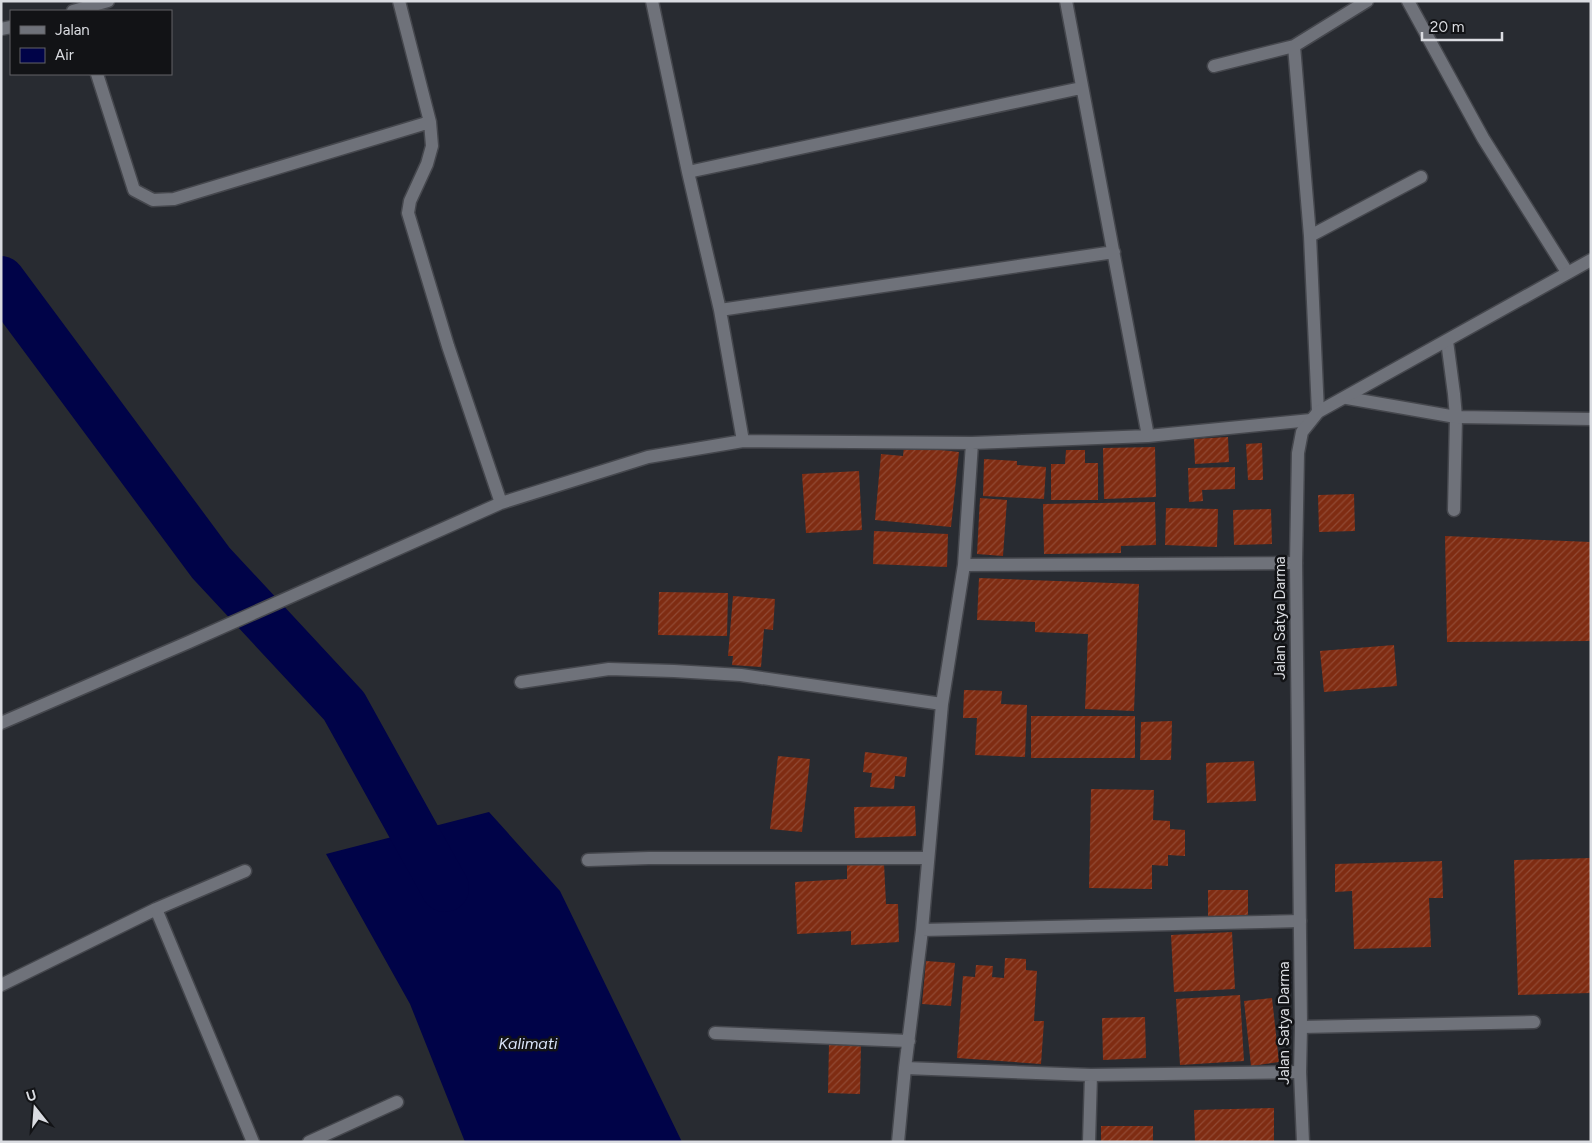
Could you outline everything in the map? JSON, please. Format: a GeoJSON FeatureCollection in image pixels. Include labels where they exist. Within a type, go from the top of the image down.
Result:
{"type":"FeatureCollection","features":[{"type":"Feature","properties":{"kind":"street"},"geometry":{"type":"LineString","coordinates":[[79,10],[108,1]]}},
{"type":"Feature","properties":{"kind":"street"},"geometry":{"type":"LineString","coordinates":[[399,1],[430,122],[432,146],[410,201],[408,213],[448,346],[501,503]]}},
{"type":"Feature","properties":{"kind":"street"},"geometry":{"type":"LineString","coordinates":[[652,1],[688,172],[720,310],[744,441]]}},
{"type":"Feature","properties":{"kind":"street"},"geometry":{"type":"LineString","coordinates":[[1066,1],[1148,436]]}},
{"type":"Feature","properties":{"kind":"street"},"geometry":{"type":"LineString","coordinates":[[1214,66],[1294,46],[1367,1]]}},
{"type":"Feature","properties":{"kind":"street"},"geometry":{"type":"LineString","coordinates":[[1408,1],[1483,138],[1567,272]]}},
{"type":"Feature","properties":{"kind":"street"},"geometry":{"type":"LineString","coordinates":[[1294,46],[1310,236],[1315,416]]}},
{"type":"Feature","properties":{"kind":"street"},"geometry":{"type":"LineString","coordinates":[[97,75],[134,190],[153,200],[174,199],[430,122]]}},
{"type":"Feature","properties":{"kind":"street"},"geometry":{"type":"LineString","coordinates":[[688,172],[1082,88]]}},
{"type":"Feature","properties":{"kind":"street"},"geometry":{"type":"LineString","coordinates":[[1310,236],[1421,176]]}},
{"type":"Feature","properties":{"kind":"street"},"geometry":{"type":"LineString","coordinates":[[720,310],[1114,252]]}},
{"type":"Feature","properties":{"kind":"street"},"geometry":{"type":"LineString","coordinates":[[1,722],[189,642],[501,503],[648,457],[744,441],[972,443],[1148,436],[1315,416],[1591,260]]}},
{"type":"Feature","properties":{"kind":"street"},"geometry":{"type":"LineString","coordinates":[[1447,341],[1456,417],[1454,510]]}},
{"type":"Feature","properties":{"kind":"street"},"geometry":{"type":"LineString","coordinates":[[1347,398],[1456,417],[1591,420]]}},
{"type":"Feature","properties":{"kind":"street","name":"Jalan Satya Darma"},"geometry":{"type":"LineString","coordinates":[[1303,1142],[1300,1072],[1296,563],[1298,452],[1302,432],[1315,416]]}},
{"type":"Feature","properties":{"kind":"street"},"geometry":{"type":"LineString","coordinates":[[898,1142],[922,930],[942,704],[964,565],[972,443]]}},
{"type":"Feature","properties":{"kind":"street"},"geometry":{"type":"LineString","coordinates":[[964,565],[1296,563]]}},
{"type":"Feature","properties":{"kind":"street"},"geometry":{"type":"LineString","coordinates":[[521,682],[609,670],[674,671],[741,675],[942,704]]}},
{"type":"Feature","properties":{"kind":"street"},"geometry":{"type":"LineString","coordinates":[[588,860],[649,858],[928,858]]}},
{"type":"Feature","properties":{"kind":"street"},"geometry":{"type":"LineString","coordinates":[[1,985],[156,909],[245,872]]}},
{"type":"Feature","properties":{"kind":"street"},"geometry":{"type":"LineString","coordinates":[[156,909],[253,1142]]}},
{"type":"Feature","properties":{"kind":"street"},"geometry":{"type":"LineString","coordinates":[[922,930],[1300,921]]}},
{"type":"Feature","properties":{"kind":"street"},"geometry":{"type":"LineString","coordinates":[[1301,1027],[1534,1022]]}},
{"type":"Feature","properties":{"kind":"street"},"geometry":{"type":"LineString","coordinates":[[715,1033],[909,1041]]}},
{"type":"Feature","properties":{"kind":"street"},"geometry":{"type":"LineString","coordinates":[[905,1068],[1091,1075],[1300,1072]]}},
{"type":"Feature","properties":{"kind":"street"},"geometry":{"type":"LineString","coordinates":[[1088,1142],[1091,1075]]}},
{"type":"Feature","properties":{"kind":"street"},"geometry":{"type":"LineString","coordinates":[[309,1142],[397,1102]]}},
{"type":"Feature","properties":{"kind":"water","name":"Kalimati"},"geometry":{"type":"Polygon","coordinates":[[[489,812],[560,891],[682,1142],[465,1142],[410,1004],[326,854],[489,812]]]}},
{"type":"Feature","properties":{"kind":"building"},"geometry":{"type":"Polygon","coordinates":[[[1228,437],[1229,462],[1195,464],[1194,439],[1228,437]]]}},
{"type":"Feature","properties":{"kind":"building"},"geometry":{"type":"Polygon","coordinates":[[[1262,443],[1263,480],[1248,480],[1246,444],[1262,443]]]}},
{"type":"Feature","properties":{"kind":"building"},"geometry":{"type":"Polygon","coordinates":[[[904,446],[959,452],[951,527],[875,520],[881,454],[903,456],[904,446]]]}},
{"type":"Feature","properties":{"kind":"building"},"geometry":{"type":"Polygon","coordinates":[[[1155,447],[1156,497],[1104,499],[1103,448],[1155,447]]]}},
{"type":"Feature","properties":{"kind":"building"},"geometry":{"type":"Polygon","coordinates":[[[1066,450],[1085,450],[1085,463],[1098,463],[1098,500],[1051,500],[1051,464],[1065,464],[1066,450]]]}},
{"type":"Feature","properties":{"kind":"building"},"geometry":{"type":"Polygon","coordinates":[[[984,459],[1017,461],[1017,465],[1046,467],[1044,499],[983,496],[984,459]]]}},
{"type":"Feature","properties":{"kind":"building"},"geometry":{"type":"Polygon","coordinates":[[[1235,467],[1235,489],[1202,490],[1203,501],[1189,502],[1188,468],[1235,467]]]}},
{"type":"Feature","properties":{"kind":"building"},"geometry":{"type":"Polygon","coordinates":[[[859,471],[862,530],[806,533],[802,474],[859,471]]]}},
{"type":"Feature","properties":{"kind":"building"},"geometry":{"type":"Polygon","coordinates":[[[1354,494],[1355,531],[1319,532],[1318,495],[1354,494]]]}},
{"type":"Feature","properties":{"kind":"building"},"geometry":{"type":"Polygon","coordinates":[[[980,498],[1007,500],[1003,556],[977,554],[980,498]]]}},
{"type":"Feature","properties":{"kind":"building"},"geometry":{"type":"Polygon","coordinates":[[[1155,502],[1156,545],[1121,546],[1121,553],[1044,554],[1043,504],[1155,502]]]}},
{"type":"Feature","properties":{"kind":"building"},"geometry":{"type":"Polygon","coordinates":[[[1166,508],[1218,509],[1217,547],[1165,545],[1166,508]]]}},
{"type":"Feature","properties":{"kind":"building"},"geometry":{"type":"Polygon","coordinates":[[[1271,509],[1272,544],[1234,545],[1233,510],[1271,509]]]}},
{"type":"Feature","properties":{"kind":"building"},"geometry":{"type":"Polygon","coordinates":[[[874,531],[948,534],[947,567],[873,564],[874,531]]]}},
{"type":"Feature","properties":{"kind":"building"},"geometry":{"type":"Polygon","coordinates":[[[1445,536],[1591,542],[1591,641],[1447,642],[1445,536]]]}},
{"type":"Feature","properties":{"kind":"building"},"geometry":{"type":"Polygon","coordinates":[[[979,578],[1139,584],[1134,711],[1085,709],[1088,634],[1035,632],[1035,622],[977,620],[979,578]]]}},
{"type":"Feature","properties":{"kind":"building"},"geometry":{"type":"Polygon","coordinates":[[[659,592],[728,593],[727,636],[658,635],[659,592]]]}},
{"type":"Feature","properties":{"kind":"building"},"geometry":{"type":"Polygon","coordinates":[[[733,596],[775,599],[773,630],[764,629],[761,667],[732,665],[733,656],[728,656],[733,596]]]}},
{"type":"Feature","properties":{"kind":"building"},"geometry":{"type":"Polygon","coordinates":[[[1394,645],[1397,686],[1324,692],[1320,651],[1394,645]]]}},
{"type":"Feature","properties":{"kind":"building"},"geometry":{"type":"Polygon","coordinates":[[[964,690],[1002,691],[1001,704],[1027,705],[1025,757],[975,755],[977,718],[963,718],[964,690]]]}},
{"type":"Feature","properties":{"kind":"building"},"geometry":{"type":"Polygon","coordinates":[[[1031,716],[1135,716],[1135,758],[1031,758],[1031,716]]]}},
{"type":"Feature","properties":{"kind":"building"},"geometry":{"type":"Polygon","coordinates":[[[1172,721],[1171,760],[1140,760],[1141,722],[1172,721]]]}},
{"type":"Feature","properties":{"kind":"building"},"geometry":{"type":"Polygon","coordinates":[[[865,752],[907,757],[905,777],[895,776],[894,789],[870,787],[872,773],[863,772],[865,752]]]}},
{"type":"Feature","properties":{"kind":"building"},"geometry":{"type":"Polygon","coordinates":[[[778,756],[810,759],[802,832],[770,829],[778,756]]]}},
{"type":"Feature","properties":{"kind":"building"},"geometry":{"type":"Polygon","coordinates":[[[1254,761],[1256,801],[1207,803],[1206,763],[1254,761]]]}},
{"type":"Feature","properties":{"kind":"building"},"geometry":{"type":"Polygon","coordinates":[[[1091,789],[1154,790],[1153,820],[1170,821],[1170,829],[1185,830],[1185,856],[1168,855],[1168,866],[1152,865],[1152,889],[1089,888],[1091,789]]]}},
{"type":"Feature","properties":{"kind":"building"},"geometry":{"type":"Polygon","coordinates":[[[915,806],[916,836],[855,838],[854,807],[915,806]]]}},
{"type":"Feature","properties":{"kind":"building"},"geometry":{"type":"Polygon","coordinates":[[[1591,858],[1591,993],[1518,995],[1514,860],[1591,858]]]}},
{"type":"Feature","properties":{"kind":"building"},"geometry":{"type":"Polygon","coordinates":[[[1442,861],[1443,898],[1429,898],[1431,947],[1354,949],[1352,891],[1335,892],[1335,864],[1442,861]]]}},
{"type":"Feature","properties":{"kind":"building"},"geometry":{"type":"Polygon","coordinates":[[[884,863],[886,904],[898,904],[899,942],[851,945],[851,931],[797,934],[795,882],[847,879],[847,865],[884,863]]]}},
{"type":"Feature","properties":{"kind":"building"},"geometry":{"type":"Polygon","coordinates":[[[1208,890],[1248,890],[1248,916],[1208,916],[1208,890]]]}},
{"type":"Feature","properties":{"kind":"building"},"geometry":{"type":"Polygon","coordinates":[[[1232,932],[1235,989],[1174,992],[1171,935],[1232,932]]]}},
{"type":"Feature","properties":{"kind":"building"},"geometry":{"type":"Polygon","coordinates":[[[1005,958],[1026,959],[1026,970],[1037,971],[1034,1021],[1044,1021],[1041,1064],[957,1058],[963,976],[975,977],[976,965],[993,966],[992,977],[1004,978],[1005,958]]]}},
{"type":"Feature","properties":{"kind":"building"},"geometry":{"type":"Polygon","coordinates":[[[926,961],[955,963],[951,1006],[922,1004],[926,961]]]}},
{"type":"Feature","properties":{"kind":"building"},"geometry":{"type":"Polygon","coordinates":[[[1240,995],[1244,1061],[1180,1065],[1176,999],[1240,995]]]}},
{"type":"Feature","properties":{"kind":"building"},"geometry":{"type":"Polygon","coordinates":[[[1272,998],[1279,1062],[1251,1066],[1244,1001],[1272,998]]]}},
{"type":"Feature","properties":{"kind":"building"},"geometry":{"type":"Polygon","coordinates":[[[1145,1017],[1146,1058],[1103,1060],[1102,1018],[1145,1017]]]}},
{"type":"Feature","properties":{"kind":"building"},"geometry":{"type":"Polygon","coordinates":[[[829,1043],[861,1043],[860,1094],[828,1093],[829,1043]]]}},
{"type":"Feature","properties":{"kind":"building"},"geometry":{"type":"Polygon","coordinates":[[[1274,1108],[1274,1142],[1195,1142],[1194,1110],[1274,1108]]]}},
{"type":"Feature","properties":{"kind":"building"},"geometry":{"type":"Polygon","coordinates":[[[1101,1126],[1153,1126],[1153,1142],[1101,1142],[1101,1126]]]}},
{"type":"Feature","properties":{"kind":"waterway"},"geometry":{"type":"LineString","coordinates":[[1,280],[211,563],[344,706],[445,888]]}}]}
